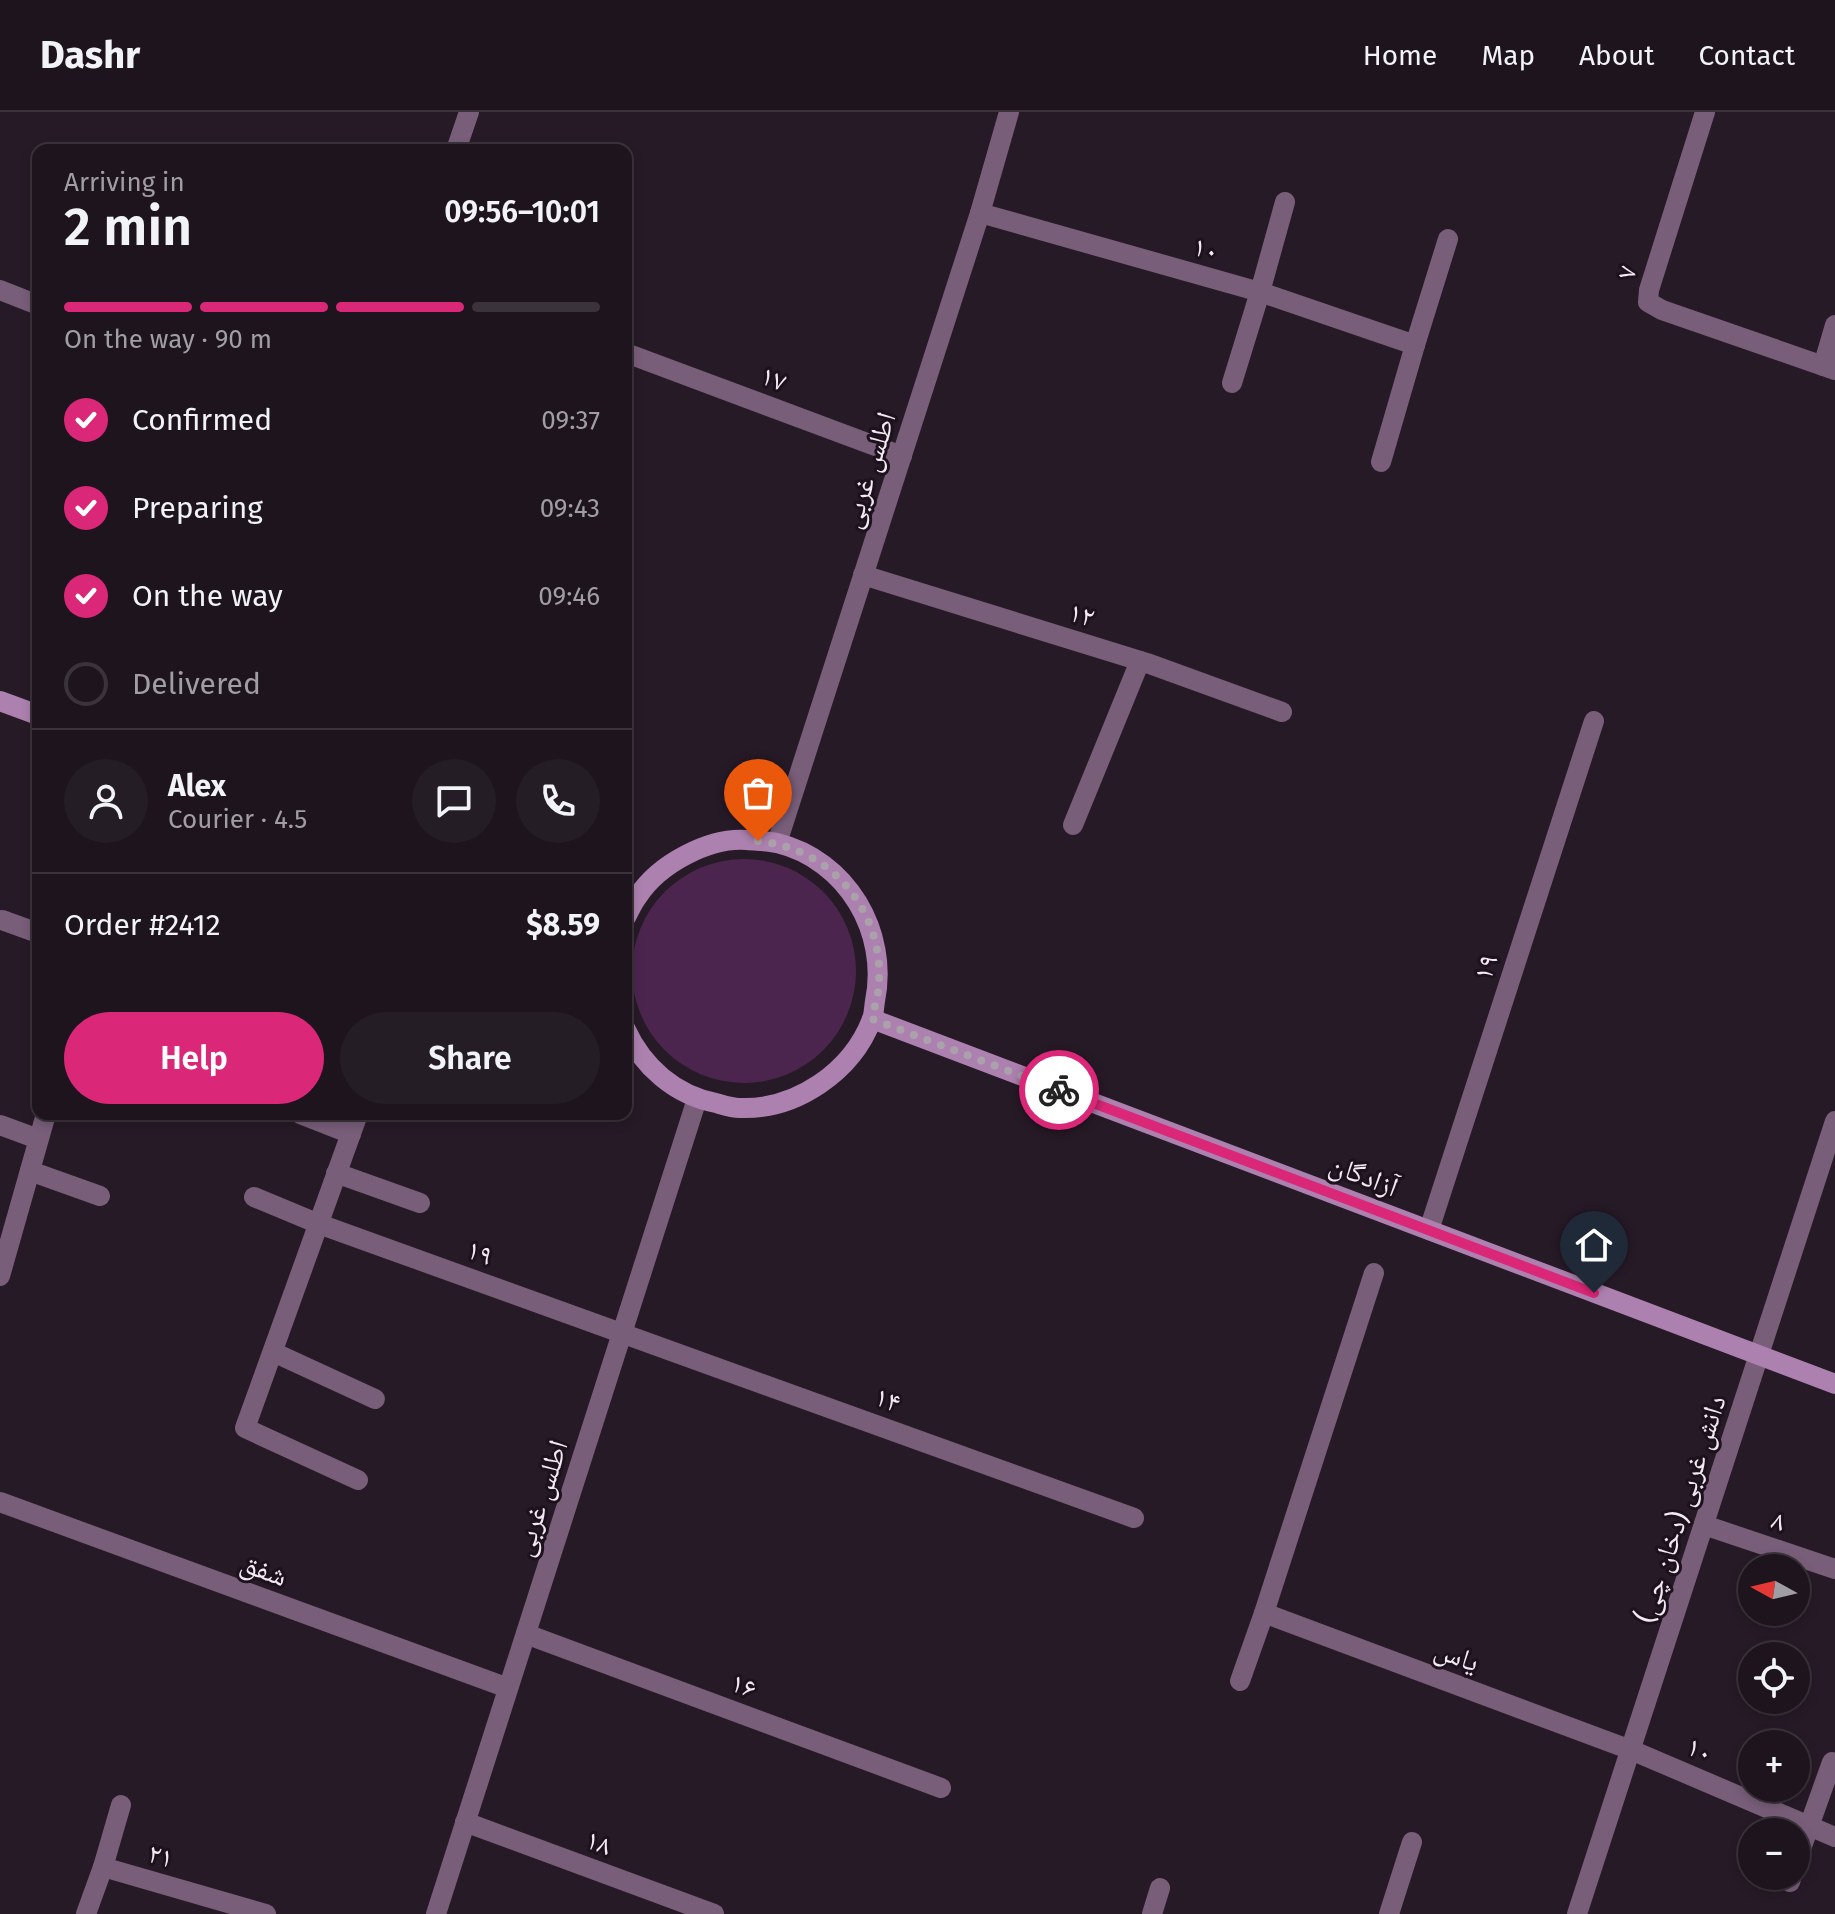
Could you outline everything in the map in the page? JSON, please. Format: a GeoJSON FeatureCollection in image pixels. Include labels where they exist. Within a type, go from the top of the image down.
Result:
{"type":"FeatureCollection","features":[{"type":"Feature","properties":{"kind":"main road"},"geometry":{"type":"LineString","coordinates":[[0,701],[32,713]]}},
{"type":"Feature","properties":{"kind":"main road"},"geometry":{"type":"LineString","coordinates":[[632,906],[638,894],[666,866],[700,848],[738,839],[777,843],[812,857],[841,879],[863,909],[876,945],[879,982],[872,1019],[852,1056],[820,1086],[781,1103],[739,1108],[697,1099],[661,1078],[632,1044]]}},
{"type":"Feature","properties":{"kind":"main road","name":"آزادگان"},"geometry":{"type":"LineString","coordinates":[[872,1019],[1835,1384]]}},
{"type":"Feature","properties":{"kind":"street"},"geometry":{"type":"LineString","coordinates":[[458,144],[469,112]]}},
{"type":"Feature","properties":{"kind":"street","name":"اطلس غربی"},"geometry":{"type":"LineString","coordinates":[[777,843],[980,213],[1009,112]]}},
{"type":"Feature","properties":{"kind":"street","name":"۷"},"geometry":{"type":"LineString","coordinates":[[1705,112],[1649,290],[1648,302],[1662,310],[1829,368]]}},
{"type":"Feature","properties":{"kind":"street"},"geometry":{"type":"LineString","coordinates":[[1232,383],[1285,202]]}},
{"type":"Feature","properties":{"kind":"street","name":"۱۰"},"geometry":{"type":"LineString","coordinates":[[980,213],[1260,292],[1415,345]]}},
{"type":"Feature","properties":{"kind":"street"},"geometry":{"type":"LineString","coordinates":[[1381,462],[1448,239]]}},
{"type":"Feature","properties":{"kind":"street"},"geometry":{"type":"LineString","coordinates":[[0,290],[32,303]]}},
{"type":"Feature","properties":{"kind":"street"},"geometry":{"type":"LineString","coordinates":[[1829,368],[1835,325]]}},
{"type":"Feature","properties":{"kind":"street","name":"۱۷"},"geometry":{"type":"LineString","coordinates":[[632,355],[902,456]]}},
{"type":"Feature","properties":{"kind":"street","name":"۱۲"},"geometry":{"type":"LineString","coordinates":[[863,575],[1140,661],[1282,712]]}},
{"type":"Feature","properties":{"kind":"street"},"geometry":{"type":"LineString","coordinates":[[1073,825],[1140,661]]}},
{"type":"Feature","properties":{"kind":"street","name":"۱۹"},"geometry":{"type":"LineString","coordinates":[[1429,1230],[1594,721]]}},
{"type":"Feature","properties":{"kind":"street"},"geometry":{"type":"LineString","coordinates":[[2,920],[32,931]]}},
{"type":"Feature","properties":{"kind":"street","name":"اطلس غربی"},"geometry":{"type":"LineString","coordinates":[[436,1914],[697,1099]]}},
{"type":"Feature","properties":{"kind":"street"},"geometry":{"type":"LineString","coordinates":[[0,1276],[8,1214],[30,1171],[44,1120]]}},
{"type":"Feature","properties":{"kind":"street"},"geometry":{"type":"LineString","coordinates":[[332,1120],[354,1124],[245,1428],[358,1480]]}},
{"type":"Feature","properties":{"kind":"street","name":"دانش غربی (دخان چی)"},"geometry":{"type":"LineString","coordinates":[[1581,1913],[1835,1121]]}},
{"type":"Feature","properties":{"kind":"street"},"geometry":{"type":"LineString","coordinates":[[0,1125],[38,1139]]}},
{"type":"Feature","properties":{"kind":"street"},"geometry":{"type":"LineString","coordinates":[[30,1171],[100,1196]]}},
{"type":"Feature","properties":{"kind":"street"},"geometry":{"type":"LineString","coordinates":[[336,1173],[420,1203]]}},
{"type":"Feature","properties":{"kind":"street","name":"۱۹"},"geometry":{"type":"LineString","coordinates":[[254,1197],[319,1224],[622,1333]]}},
{"type":"Feature","properties":{"kind":"street"},"geometry":{"type":"LineString","coordinates":[[1240,1681],[1374,1273]]}},
{"type":"Feature","properties":{"kind":"street","name":"۱۴"},"geometry":{"type":"LineString","coordinates":[[622,1333],[1134,1518]]}},
{"type":"Feature","properties":{"kind":"street"},"geometry":{"type":"LineString","coordinates":[[273,1352],[375,1399]]}},
{"type":"Feature","properties":{"kind":"street","name":"شفق"},"geometry":{"type":"LineString","coordinates":[[0,1502],[508,1688]]}},
{"type":"Feature","properties":{"kind":"street","name":"۸"},"geometry":{"type":"LineString","coordinates":[[1704,1525],[1835,1569]]}},
{"type":"Feature","properties":{"kind":"street","name":"یاس"},"geometry":{"type":"LineString","coordinates":[[1264,1613],[1631,1750]]}},
{"type":"Feature","properties":{"kind":"street","name":"۱۶"},"geometry":{"type":"LineString","coordinates":[[526,1634],[941,1788]]}},
{"type":"Feature","properties":{"kind":"street","name":"۱۰"},"geometry":{"type":"LineString","coordinates":[[1631,1750],[1789,1818]]}},
{"type":"Feature","properties":{"kind":"street"},"geometry":{"type":"LineString","coordinates":[[1810,1821],[1832,1762]]}},
{"type":"Feature","properties":{"kind":"street","name":"۲۱"},"geometry":{"type":"LineString","coordinates":[[121,1805],[103,1867],[266,1914]]}},
{"type":"Feature","properties":{"kind":"street","name":"۱۸"},"geometry":{"type":"LineString","coordinates":[[465,1822],[714,1914]]}},
{"type":"Feature","properties":{"kind":"street","name":"۱۰"},"geometry":{"type":"LineString","coordinates":[[1810,1827],[1835,1837]]}},
{"type":"Feature","properties":{"kind":"street"},"geometry":{"type":"LineString","coordinates":[[1389,1914],[1412,1842]]}},
{"type":"Feature","properties":{"kind":"street"},"geometry":{"type":"LineString","coordinates":[[86,1914],[103,1867]]}},
{"type":"Feature","properties":{"kind":"street"},"geometry":{"type":"LineString","coordinates":[[1152,1914],[1160,1888]]}},
{"type":"Feature","properties":{"kind":"shaded area"},"geometry":{"type":"Polygon","coordinates":[[[744,859],[787,867],[823,892],[848,928],[856,971],[848,1014],[823,1050],[787,1075],[744,1083],[701,1075],[665,1050],[640,1014],[632,971],[640,928],[665,892],[701,867],[744,859]]]}},
{"type":"Feature","properties":{"kind":"way so far"},"geometry":{"type":"LineString","coordinates":[[758,841],[777,843],[812,857],[841,879],[863,909],[876,945],[879,982],[872,1019],[1059,1090]]}},
{"type":"Feature","properties":{"kind":"route"},"geometry":{"type":"LineString","coordinates":[[1059,1090],[1594,1293]]}}]}
